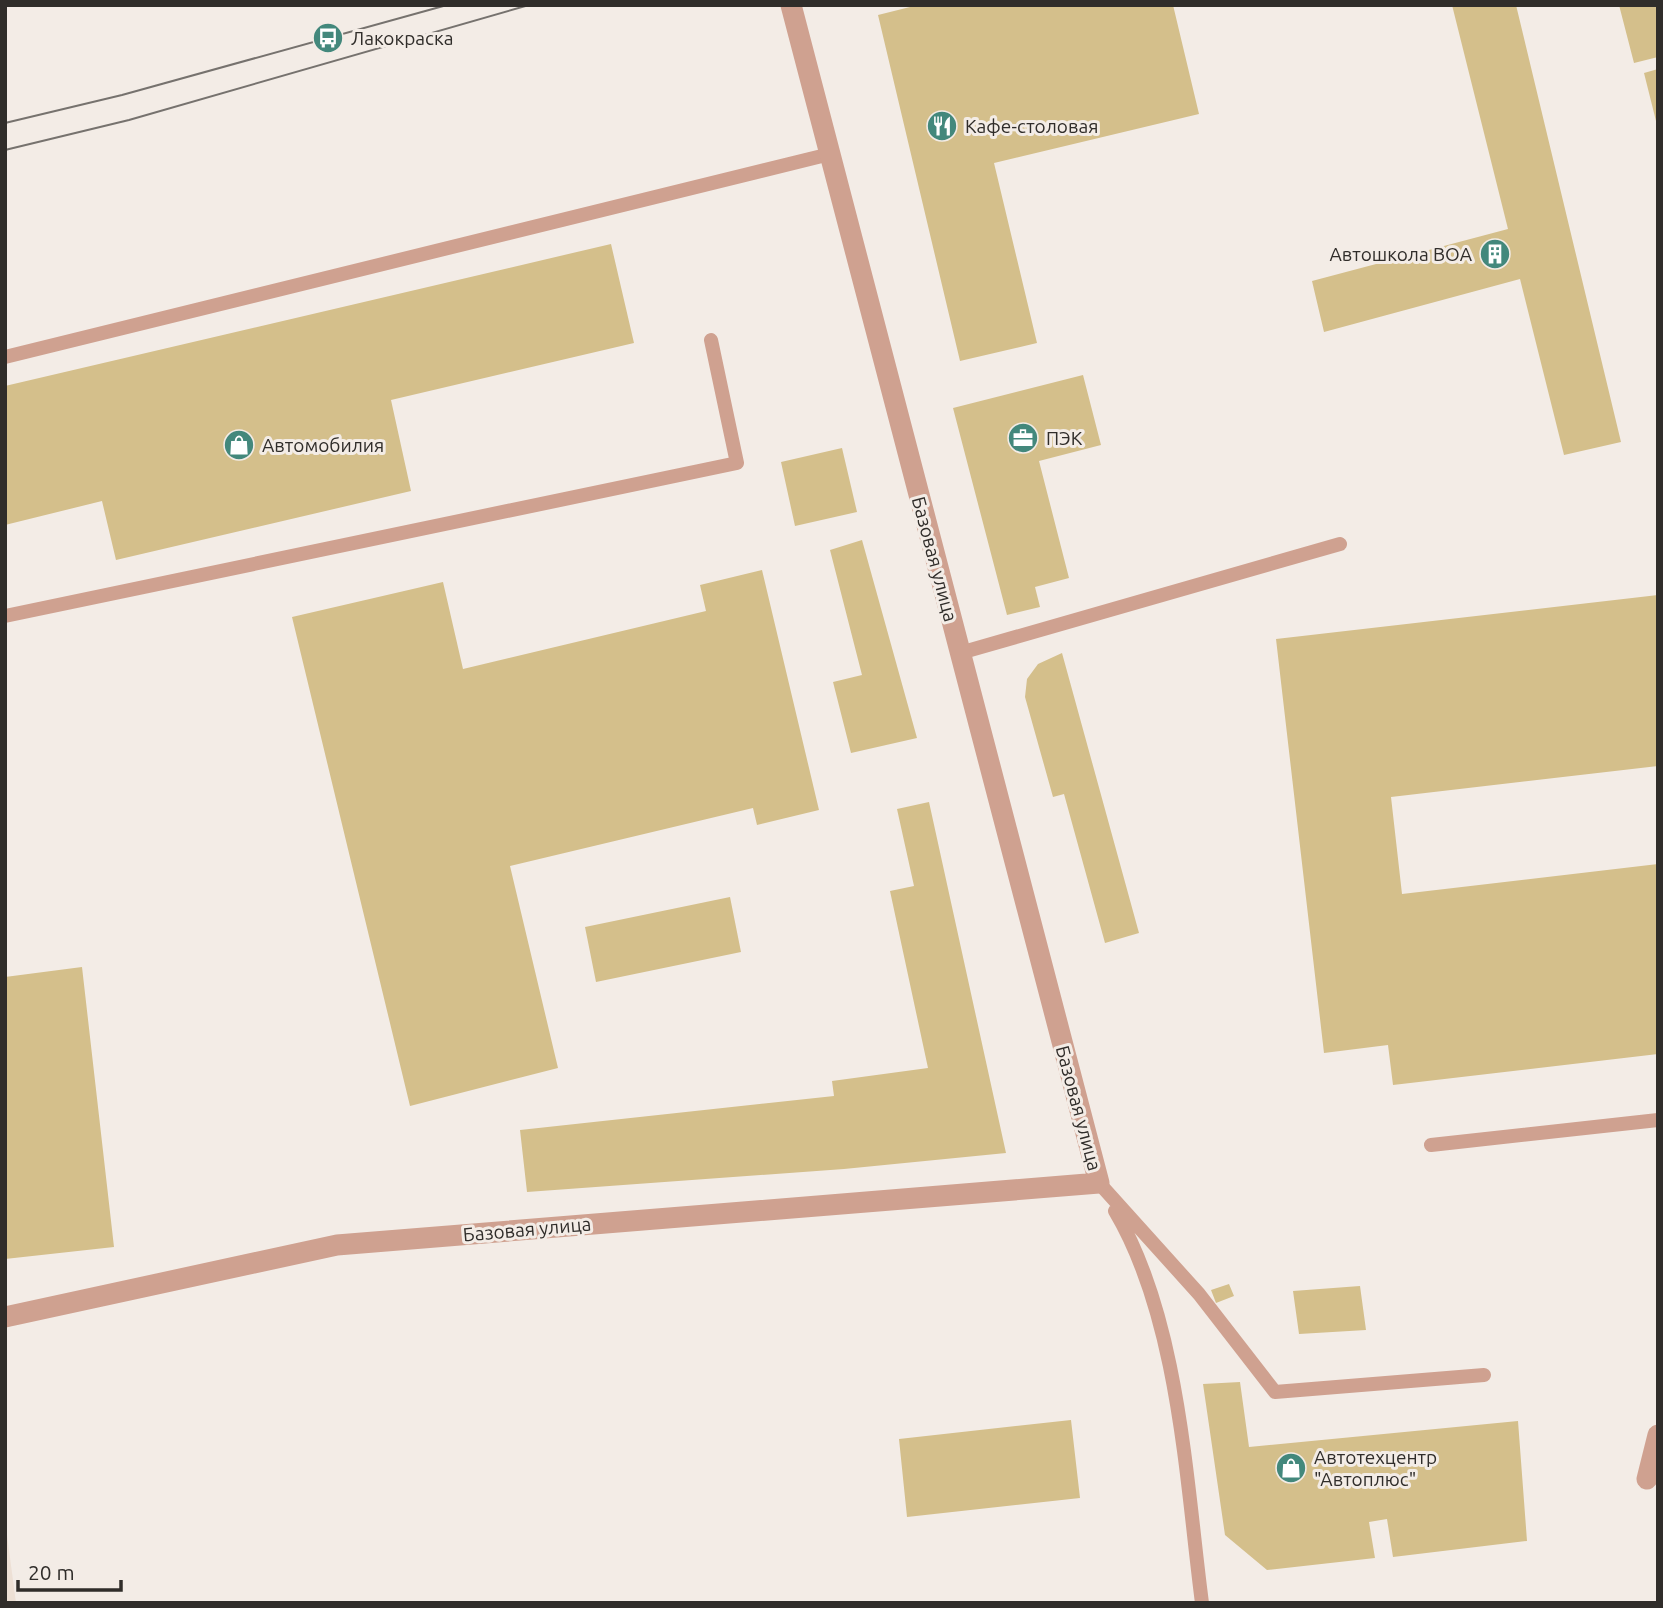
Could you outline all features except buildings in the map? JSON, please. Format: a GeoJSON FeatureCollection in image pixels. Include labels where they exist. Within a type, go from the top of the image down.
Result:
{"type":"FeatureCollection","features":[{"type":"Feature","properties":{"kind":"street","name":"Базовая улица"},"geometry":{"type":"LineString","coordinates":[[5,1317],[337,1245],[1099,1183],[790,5]]}},
{"type":"Feature","properties":{"kind":"street"},"geometry":{"type":"LineString","coordinates":[[1647,1479],[1658,1435]]}},
{"type":"Feature","properties":{"kind":"lane"},"geometry":{"type":"LineString","coordinates":[[5,357],[830,154]]}},
{"type":"Feature","properties":{"kind":"lane"},"geometry":{"type":"LineString","coordinates":[[5,616],[737,463],[711,340]]}},
{"type":"Feature","properties":{"kind":"lane"},"geometry":{"type":"LineString","coordinates":[[960,653],[1340,544]]}},
{"type":"Feature","properties":{"kind":"lane"},"geometry":{"type":"LineString","coordinates":[[1432,1145],[1658,1119]]}},
{"type":"Feature","properties":{"kind":"lane"},"geometry":{"type":"LineString","coordinates":[[1099,1183],[1199,1294],[1275,1392],[1485,1374]]}},
{"type":"Feature","properties":{"kind":"lane"},"geometry":{"type":"LineString","coordinates":[[1099,1183],[1134,1243],[1170,1362],[1202,1603]]}},
{"type":"Feature","properties":{"kind":"shaded area"},"geometry":{"type":"Polygon","coordinates":[[[5,1520],[16,1603],[5,1603],[5,1520]]]}},
{"type":"Feature","properties":{"kind":"tram line"},"geometry":{"type":"LineString","coordinates":[[5,123],[122,95],[447,5]]}},
{"type":"Feature","properties":{"kind":"tram line"},"geometry":{"type":"LineString","coordinates":[[5,150],[129,120],[529,5]]}},
{"type":"Feature","properties":{"kind":"place","name":"Лакокраска"},"geometry":{"type":"Point","coordinates":[328,38]}},
{"type":"Feature","properties":{"kind":"place","name":"Кафе-столовая"},"geometry":{"type":"Point","coordinates":[942,126]}},
{"type":"Feature","properties":{"kind":"place","name":"Автошкола ВОА"},"geometry":{"type":"Point","coordinates":[1495,254]}},
{"type":"Feature","properties":{"kind":"place","name":"ПЭК"},"geometry":{"type":"Point","coordinates":[1023,438]}},
{"type":"Feature","properties":{"kind":"place","name":"Автомобилия"},"geometry":{"type":"Point","coordinates":[239,445]}},
{"type":"Feature","properties":{"kind":"place","name":"Автотехцентр \"Автоплюс\""},"geometry":{"type":"Point","coordinates":[1291,1468]}}]}
